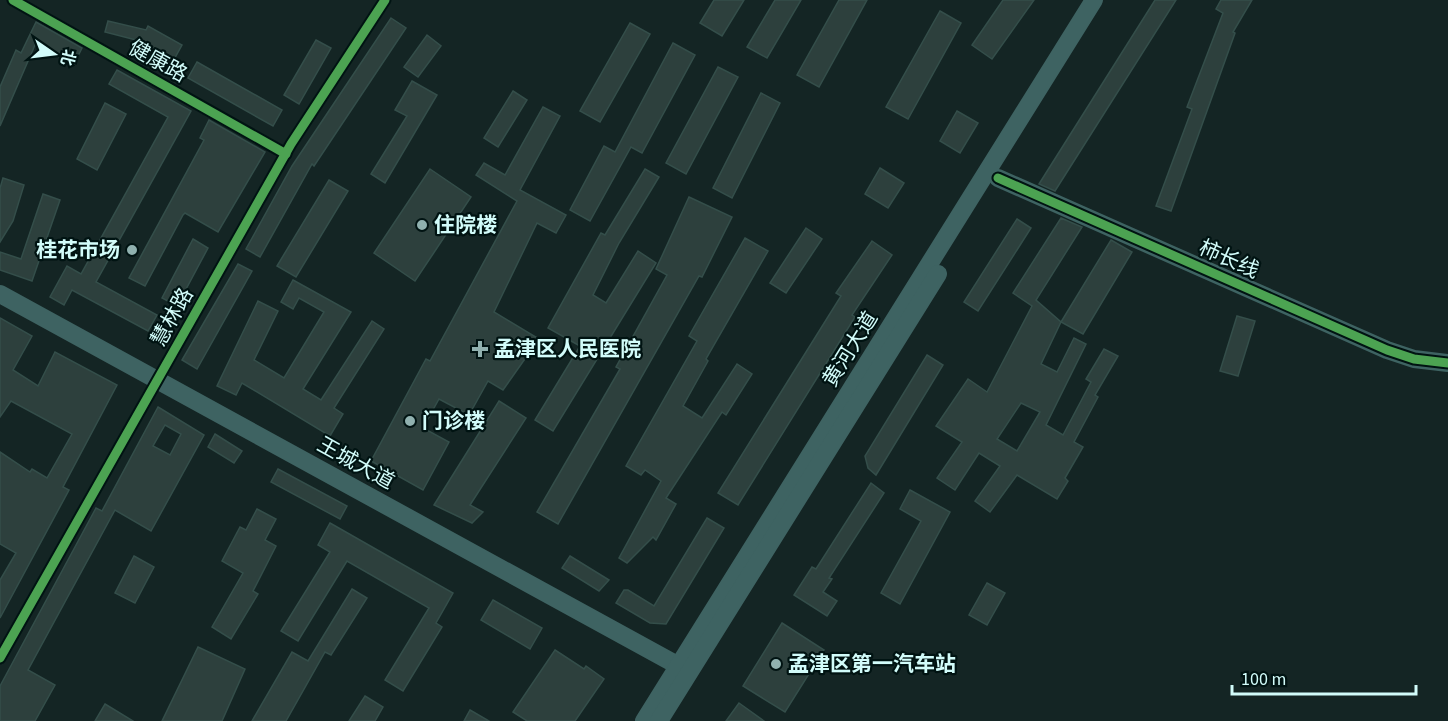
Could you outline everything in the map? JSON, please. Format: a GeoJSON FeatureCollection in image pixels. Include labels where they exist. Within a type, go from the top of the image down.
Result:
{"type":"FeatureCollection","features":[{"type":"Feature","properties":{"kind":"main road","name":"黄河大道"},"geometry":{"type":"LineString","coordinates":[[659,721],[681,674],[1094,0]]}},
{"type":"Feature","properties":{"kind":"main road","name":"黄河大道"},"geometry":{"type":"LineString","coordinates":[[644,721],[681,674],[998,178],[1108,0]]}},
{"type":"Feature","properties":{"kind":"main road","name":"柿长线"},"geometry":{"type":"LineString","coordinates":[[998,178],[1387,350],[1414,360],[1448,363]]}},
{"type":"Feature","properties":{"kind":"main road","name":"王城大道"},"geometry":{"type":"LineString","coordinates":[[0,294],[155,384],[681,674]]}},
{"type":"Feature","properties":{"kind":"main road","name":"王城大道"},"geometry":{"type":"LineString","coordinates":[[0,304],[155,384]]}},
{"type":"Feature","properties":{"kind":"street","name":"健康路"},"geometry":{"type":"LineString","coordinates":[[13,0],[285,153]]}},
{"type":"Feature","properties":{"kind":"street","name":"慧林路"},"geometry":{"type":"LineString","coordinates":[[0,658],[285,153],[386,0]]}},
{"type":"Feature","properties":{"kind":"building"},"geometry":{"type":"Polygon","coordinates":[[[714,0],[744,0],[722,36],[700,23],[714,0]]]}},
{"type":"Feature","properties":{"kind":"building"},"geometry":{"type":"Polygon","coordinates":[[[775,0],[801,0],[767,58],[747,47],[775,0]]]}},
{"type":"Feature","properties":{"kind":"building"},"geometry":{"type":"Polygon","coordinates":[[[839,0],[867,0],[819,87],[797,75],[839,0]]]}},
{"type":"Feature","properties":{"kind":"building"},"geometry":{"type":"Polygon","coordinates":[[[1003,0],[1034,0],[992,59],[972,45],[1003,0]]]}},
{"type":"Feature","properties":{"kind":"building"},"geometry":{"type":"Polygon","coordinates":[[[1155,0],[1176,0],[1055,191],[1039,184],[1155,0]]]}},
{"type":"Feature","properties":{"kind":"building"},"geometry":{"type":"Polygon","coordinates":[[[1221,0],[1252,0],[1233,32],[1235,33],[1171,211],[1156,206],[1192,109],[1187,107],[1223,13],[1216,9],[1221,0]]]}},
{"type":"Feature","properties":{"kind":"building"},"geometry":{"type":"Polygon","coordinates":[[[940,11],[961,23],[908,119],[886,107],[940,11]]]}},
{"type":"Feature","properties":{"kind":"building"},"geometry":{"type":"Polygon","coordinates":[[[391,18],[406,28],[314,166],[312,164],[260,257],[246,249],[292,166],[391,18]]]}},
{"type":"Feature","properties":{"kind":"building"},"geometry":{"type":"Polygon","coordinates":[[[108,21],[146,30],[148,26],[182,45],[172,63],[138,45],[140,41],[105,32],[108,21]]]}},
{"type":"Feature","properties":{"kind":"building"},"geometry":{"type":"Polygon","coordinates":[[[36,22],[82,48],[74,64],[35,45],[0,126],[0,87],[16,50],[21,53],[36,22]]]}},
{"type":"Feature","properties":{"kind":"building"},"geometry":{"type":"Polygon","coordinates":[[[630,23],[650,34],[600,122],[580,111],[630,23]]]}},
{"type":"Feature","properties":{"kind":"building"},"geometry":{"type":"Polygon","coordinates":[[[427,35],[441,46],[418,77],[404,67],[427,35]]]}},
{"type":"Feature","properties":{"kind":"building"},"geometry":{"type":"Polygon","coordinates":[[[316,40],[331,48],[299,104],[284,95],[316,40]]]}},
{"type":"Feature","properties":{"kind":"building"},"geometry":{"type":"Polygon","coordinates":[[[673,43],[695,55],[642,153],[631,147],[590,221],[570,210],[604,146],[615,152],[673,43]]]}},
{"type":"Feature","properties":{"kind":"building"},"geometry":{"type":"Polygon","coordinates":[[[197,62],[282,110],[273,126],[188,78],[197,62]]]}},
{"type":"Feature","properties":{"kind":"building"},"geometry":{"type":"Polygon","coordinates":[[[718,67],[738,77],[686,174],[666,163],[718,67]]]}},
{"type":"Feature","properties":{"kind":"building"},"geometry":{"type":"Polygon","coordinates":[[[117,70],[191,111],[96,282],[157,315],[148,331],[72,290],[64,305],[50,297],[67,266],[81,274],[168,117],[109,84],[117,70]]]}},
{"type":"Feature","properties":{"kind":"building"},"geometry":{"type":"Polygon","coordinates":[[[412,81],[437,95],[385,183],[371,174],[407,116],[395,110],[412,81]]]}},
{"type":"Feature","properties":{"kind":"building"},"geometry":{"type":"Polygon","coordinates":[[[513,91],[527,100],[498,147],[484,138],[513,91]]]}},
{"type":"Feature","properties":{"kind":"building"},"geometry":{"type":"Polygon","coordinates":[[[761,93],[780,103],[732,198],[713,188],[761,93]]]}},
{"type":"Feature","properties":{"kind":"building"},"geometry":{"type":"Polygon","coordinates":[[[105,103],[126,114],[97,170],[77,159],[105,103]]]}},
{"type":"Feature","properties":{"kind":"building"},"geometry":{"type":"Polygon","coordinates":[[[543,107],[560,116],[520,190],[566,215],[556,233],[537,223],[494,312],[539,339],[503,390],[488,381],[469,415],[439,399],[423,428],[449,442],[423,490],[371,461],[426,359],[430,361],[517,201],[476,175],[484,163],[505,175],[543,107]]]}},
{"type":"Feature","properties":{"kind":"building"},"geometry":{"type":"Polygon","coordinates":[[[957,111],[978,123],[960,153],[940,141],[957,111]]]}},
{"type":"Feature","properties":{"kind":"building"},"geometry":{"type":"Polygon","coordinates":[[[209,120],[265,152],[218,232],[185,213],[183,215],[145,286],[129,278],[204,140],[200,138],[209,120]]]}},
{"type":"Feature","properties":{"kind":"building"},"geometry":{"type":"Polygon","coordinates":[[[880,168],[904,183],[888,208],[865,194],[880,168]]]}},
{"type":"Feature","properties":{"kind":"building","name":"住院楼"},"geometry":{"type":"Polygon","coordinates":[[[430,169],[471,197],[415,281],[374,253],[430,169]]]}},
{"type":"Feature","properties":{"kind":"building"},"geometry":{"type":"Polygon","coordinates":[[[645,169],[659,177],[619,243],[593,295],[606,303],[638,251],[656,263],[553,431],[535,420],[580,346],[548,328],[601,233],[605,235],[645,169]]]}},
{"type":"Feature","properties":{"kind":"building"},"geometry":{"type":"Polygon","coordinates":[[[3,178],[24,185],[13,221],[0,242],[0,188],[3,178]]]}},
{"type":"Feature","properties":{"kind":"building"},"geometry":{"type":"Polygon","coordinates":[[[329,180],[348,191],[296,277],[277,266],[329,180]]]}},
{"type":"Feature","properties":{"kind":"building"},"geometry":{"type":"Polygon","coordinates":[[[43,194],[60,200],[32,281],[0,270],[0,252],[21,259],[43,194]]]}},
{"type":"Feature","properties":{"kind":"building"},"geometry":{"type":"Polygon","coordinates":[[[689,197],[732,217],[702,277],[699,276],[558,524],[537,512],[620,369],[616,367],[667,275],[656,269],[689,197]]]}},
{"type":"Feature","properties":{"kind":"building"},"geometry":{"type":"Polygon","coordinates":[[[1061,218],[1082,227],[1036,300],[1061,322],[1041,364],[1057,372],[1074,338],[1086,344],[1046,425],[1063,435],[1091,382],[1086,379],[1104,349],[1118,356],[1095,395],[1098,397],[1074,442],[1083,447],[1065,478],[1068,481],[1057,499],[1017,475],[990,512],[975,501],[1000,466],[979,453],[955,490],[937,478],[962,442],[936,426],[968,379],[987,392],[1032,306],[1013,293],[1061,218]],[[1021,403],[997,439],[1017,451],[1040,412],[1021,403]]]}},
{"type":"Feature","properties":{"kind":"building"},"geometry":{"type":"Polygon","coordinates":[[[1017,219],[1031,228],[978,311],[964,302],[1017,219]]]}},
{"type":"Feature","properties":{"kind":"building"},"geometry":{"type":"Polygon","coordinates":[[[806,228],[822,239],[786,293],[770,283],[806,228]]]}},
{"type":"Feature","properties":{"kind":"building"},"geometry":{"type":"Polygon","coordinates":[[[745,238],[768,251],[706,359],[708,361],[683,406],[702,418],[737,364],[752,374],[726,415],[722,412],[666,498],[676,504],[656,540],[653,537],[627,563],[619,558],[661,481],[645,470],[641,475],[626,466],[697,341],[689,336],[745,238]]]}},
{"type":"Feature","properties":{"kind":"building"},"geometry":{"type":"Polygon","coordinates":[[[193,239],[208,248],[177,306],[162,298],[193,239]]]}},
{"type":"Feature","properties":{"kind":"building"},"geometry":{"type":"Polygon","coordinates":[[[1111,240],[1132,252],[1083,334],[1061,322],[1111,240]]]}},
{"type":"Feature","properties":{"kind":"building"},"geometry":{"type":"Polygon","coordinates":[[[872,241],[892,255],[852,315],[855,317],[738,505],[718,493],[841,296],[836,293],[872,241]]]}},
{"type":"Feature","properties":{"kind":"building"},"geometry":{"type":"Polygon","coordinates":[[[238,264],[252,271],[197,369],[182,360],[238,264]]]}},
{"type":"Feature","properties":{"kind":"building"},"geometry":{"type":"Polygon","coordinates":[[[293,280],[351,312],[303,389],[321,400],[372,321],[384,329],[334,408],[343,414],[330,436],[242,383],[236,395],[217,386],[258,301],[278,311],[254,360],[284,378],[324,312],[299,298],[293,309],[281,302],[293,280]]]}},
{"type":"Feature","properties":{"kind":"building"},"geometry":{"type":"Polygon","coordinates":[[[1237,316],[1255,321],[1238,376],[1220,371],[1237,316]]]}},
{"type":"Feature","properties":{"kind":"building"},"geometry":{"type":"Polygon","coordinates":[[[0,318],[32,336],[13,370],[38,386],[55,352],[117,385],[63,487],[69,490],[0,618],[0,580],[16,553],[0,544],[0,452],[30,472],[32,469],[47,478],[72,434],[11,401],[0,417],[0,318]]]}},
{"type":"Feature","properties":{"kind":"building"},"geometry":{"type":"Polygon","coordinates":[[[927,355],[943,365],[876,475],[868,468],[865,456],[927,355]]]}},
{"type":"Feature","properties":{"kind":"building"},"geometry":{"type":"Polygon","coordinates":[[[499,401],[526,418],[470,505],[483,512],[472,523],[434,505],[499,401]]]}},
{"type":"Feature","properties":{"kind":"building"},"geometry":{"type":"Polygon","coordinates":[[[158,407],[204,435],[151,531],[115,510],[28,670],[55,685],[35,721],[0,721],[0,686],[96,508],[102,511],[158,407]],[[165,425],[153,446],[170,455],[181,434],[165,425]]]}},
{"type":"Feature","properties":{"kind":"building"},"geometry":{"type":"Polygon","coordinates":[[[215,434],[242,451],[234,463],[208,447],[215,434]]]}},
{"type":"Feature","properties":{"kind":"building"},"geometry":{"type":"Polygon","coordinates":[[[278,469],[347,506],[340,519],[271,482],[278,469]]]}},
{"type":"Feature","properties":{"kind":"building"},"geometry":{"type":"Polygon","coordinates":[[[871,483],[884,493],[829,578],[832,579],[823,592],[837,601],[827,616],[794,595],[812,567],[816,569],[871,483]]]}},
{"type":"Feature","properties":{"kind":"building"},"geometry":{"type":"Polygon","coordinates":[[[910,490],[950,512],[900,604],[881,593],[921,521],[900,509],[910,490]]]}},
{"type":"Feature","properties":{"kind":"building"},"geometry":{"type":"Polygon","coordinates":[[[257,509],[276,519],[265,540],[276,546],[253,591],[258,594],[231,639],[212,627],[243,573],[222,561],[240,527],[246,530],[257,509]]]}},
{"type":"Feature","properties":{"kind":"building"},"geometry":{"type":"Polygon","coordinates":[[[707,518],[724,528],[666,624],[650,623],[616,603],[624,590],[628,590],[654,606],[707,518]]]}},
{"type":"Feature","properties":{"kind":"building"},"geometry":{"type":"Polygon","coordinates":[[[330,523],[453,593],[436,623],[442,627],[403,691],[385,680],[429,608],[347,561],[298,641],[281,631],[330,552],[318,545],[330,523]]]}},
{"type":"Feature","properties":{"kind":"building"},"geometry":{"type":"Polygon","coordinates":[[[134,556],[154,567],[135,603],[115,593],[134,556]]]}},
{"type":"Feature","properties":{"kind":"building"},"geometry":{"type":"Polygon","coordinates":[[[570,556],[609,580],[599,591],[562,568],[570,556]]]}},
{"type":"Feature","properties":{"kind":"building"},"geometry":{"type":"Polygon","coordinates":[[[987,583],[1005,593],[987,625],[969,615],[987,583]]]}},
{"type":"Feature","properties":{"kind":"building"},"geometry":{"type":"Polygon","coordinates":[[[352,589],[367,598],[331,655],[325,652],[286,721],[252,721],[292,652],[308,661],[352,589]]]}},
{"type":"Feature","properties":{"kind":"building"},"geometry":{"type":"Polygon","coordinates":[[[493,600],[542,628],[530,649],[481,620],[493,600]]]}},
{"type":"Feature","properties":{"kind":"building","name":"孟津区第一汽车站"},"geometry":{"type":"Polygon","coordinates":[[[782,623],[824,650],[785,712],[743,686],[782,623]]]}},
{"type":"Feature","properties":{"kind":"building"},"geometry":{"type":"Polygon","coordinates":[[[198,647],[245,669],[222,721],[162,721],[198,647]]]}},
{"type":"Feature","properties":{"kind":"building"},"geometry":{"type":"Polygon","coordinates":[[[555,650],[584,669],[586,666],[604,679],[575,721],[527,721],[513,712],[555,650]]]}},
{"type":"Feature","properties":{"kind":"building"},"geometry":{"type":"Polygon","coordinates":[[[365,696],[383,707],[375,721],[349,721],[365,696]]]}},
{"type":"Feature","properties":{"kind":"building"},"geometry":{"type":"Polygon","coordinates":[[[739,703],[764,721],[726,721],[739,703]]]}},
{"type":"Feature","properties":{"kind":"building"},"geometry":{"type":"Polygon","coordinates":[[[105,704],[133,721],[95,721],[105,704]]]}},
{"type":"Feature","properties":{"kind":"building"},"geometry":{"type":"Polygon","coordinates":[[[470,710],[489,721],[464,721],[470,710]]]}},
{"type":"Feature","properties":{"kind":"cycle path"},"geometry":{"type":"LineString","coordinates":[[13,0],[286,154]]}},
{"type":"Feature","properties":{"kind":"cycle path"},"geometry":{"type":"LineString","coordinates":[[0,658],[291,144],[385,0]]}},
{"type":"Feature","properties":{"kind":"cycle path"},"geometry":{"type":"LineString","coordinates":[[998,178],[1387,350],[1414,359],[1448,363]]}},
{"type":"Feature","properties":{"kind":"place","name":"住院楼"},"geometry":{"type":"Point","coordinates":[422,225]}},
{"type":"Feature","properties":{"kind":"place","name":"桂花市场"},"geometry":{"type":"Point","coordinates":[132,250]}},
{"type":"Feature","properties":{"kind":"place","name":"孟津区人民医院"},"geometry":{"type":"Point","coordinates":[480,349]}},
{"type":"Feature","properties":{"kind":"place","name":"门诊楼"},"geometry":{"type":"Point","coordinates":[410,421]}},
{"type":"Feature","properties":{"kind":"place","name":"孟津区第一汽车站"},"geometry":{"type":"Point","coordinates":[776,664]}}]}
